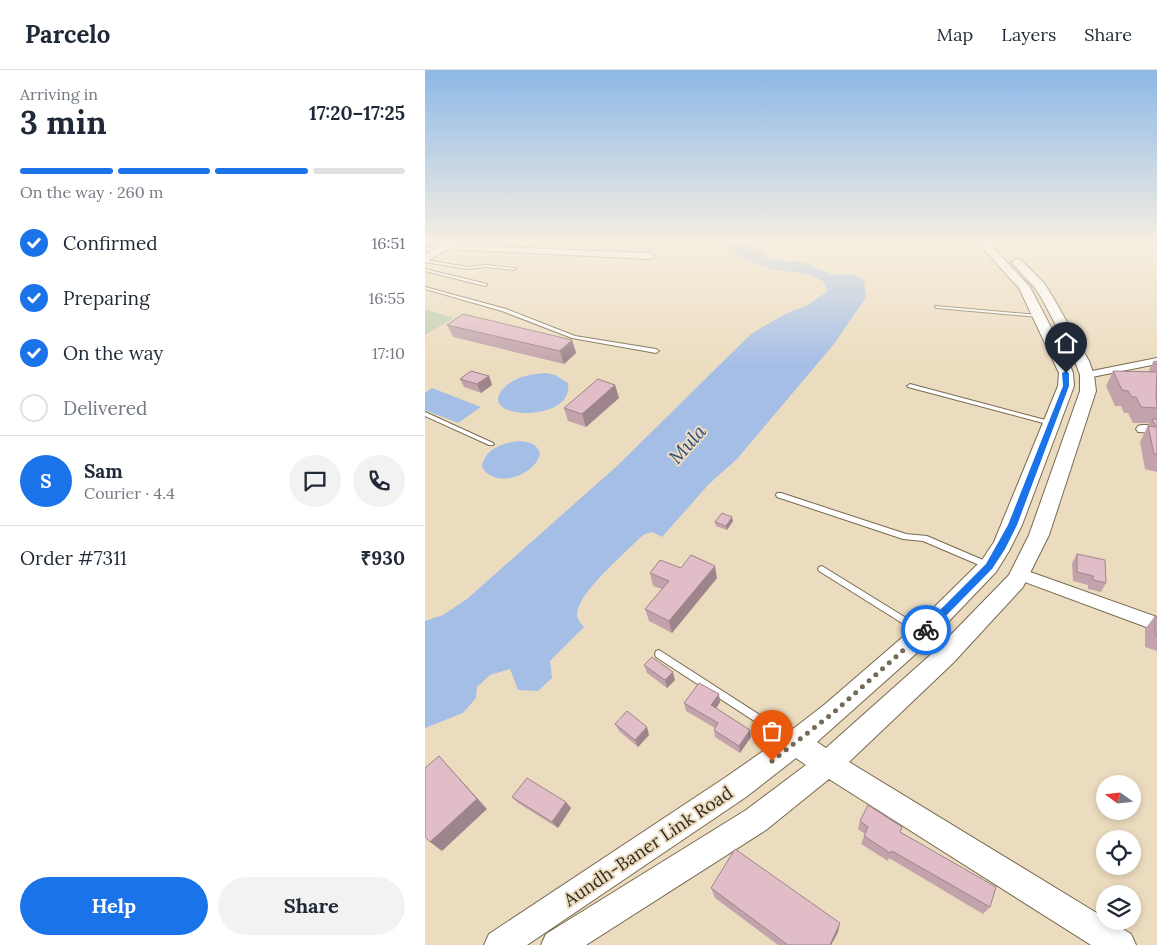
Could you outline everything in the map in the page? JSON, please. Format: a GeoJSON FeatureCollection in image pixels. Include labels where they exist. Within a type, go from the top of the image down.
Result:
{"type":"FeatureCollection","features":[{"type":"Feature","properties":{"kind":"main road","name":"Aundh-Baner Link Road"},"geometry":{"type":"LineString","coordinates":[[557,945],[756,820],[828,763],[945,656],[1015,581],[1039,535],[1088,391],[1039,316],[1021,284]]}},
{"type":"Feature","properties":{"kind":"main road","name":"Aundh-Baner Link Road"},"geometry":{"type":"LineString","coordinates":[[500,945],[736,787],[795,743],[833,713],[924,632],[989,566],[1013,525],[1066,386],[1076,374],[1082,361],[1038,284]]}},
{"type":"Feature","properties":{"kind":"main road"},"geometry":{"type":"LineString","coordinates":[[795,743],[1120,945]]}},
{"type":"Feature","properties":{"kind":"street"},"geometry":{"type":"LineString","coordinates":[[1076,374],[1157,361]]}},
{"type":"Feature","properties":{"kind":"street"},"geometry":{"type":"LineString","coordinates":[[1142,429],[1157,429]]}},
{"type":"Feature","properties":{"kind":"street"},"geometry":{"type":"LineString","coordinates":[[1019,574],[1157,624]]}},
{"type":"Feature","properties":{"kind":"lane"},"geometry":{"type":"LineString","coordinates":[[480,284],[485,285]]}},
{"type":"Feature","properties":{"kind":"lane"},"geometry":{"type":"LineString","coordinates":[[425,288],[504,310],[573,337],[656,350]]}},
{"type":"Feature","properties":{"kind":"lane"},"geometry":{"type":"LineString","coordinates":[[937,307],[1039,316]]}},
{"type":"Feature","properties":{"kind":"lane"},"geometry":{"type":"LineString","coordinates":[[910,386],[1051,423]]}},
{"type":"Feature","properties":{"kind":"lane"},"geometry":{"type":"LineString","coordinates":[[425,414],[491,444]]}},
{"type":"Feature","properties":{"kind":"lane"},"geometry":{"type":"LineString","coordinates":[[779,494],[906,538],[924,538],[989,566]]}},
{"type":"Feature","properties":{"kind":"lane"},"geometry":{"type":"LineString","coordinates":[[822,570],[924,632]]}},
{"type":"Feature","properties":{"kind":"lane"},"geometry":{"type":"LineString","coordinates":[[659,654],[795,743]]}},
{"type":"Feature","properties":{"kind":"green space"},"geometry":{"type":"Polygon","coordinates":[[[425,309],[454,318],[425,335],[425,309]]]}},
{"type":"Feature","properties":{"kind":"water","name":"Mula"},"geometry":{"type":"Polygon","coordinates":[[[824,284],[864,284],[866,297],[834,344],[737,459],[709,484],[662,537],[652,532],[643,535],[606,570],[588,591],[577,612],[578,619],[584,627],[550,661],[552,678],[538,691],[518,690],[510,669],[490,675],[477,687],[476,698],[463,713],[425,728],[425,621],[443,615],[467,599],[617,466],[751,334],[785,314],[808,305],[828,291],[824,284]]]}},
{"type":"Feature","properties":{"kind":"water"},"geometry":{"type":"Polygon","coordinates":[[[546,373],[555,375],[568,383],[566,396],[557,406],[543,411],[528,413],[513,412],[502,407],[498,399],[507,385],[522,377],[546,373]]]}},
{"type":"Feature","properties":{"kind":"water"},"geometry":{"type":"Polygon","coordinates":[[[432,388],[481,407],[458,423],[425,410],[425,393],[432,388]]]}},
{"type":"Feature","properties":{"kind":"water"},"geometry":{"type":"Polygon","coordinates":[[[519,441],[537,447],[540,454],[537,462],[531,468],[514,477],[496,478],[488,474],[482,467],[490,451],[501,445],[519,441]]]}},
{"type":"Feature","properties":{"kind":"building"},"geometry":{"type":"Polygon","coordinates":[[[463,314],[572,340],[560,351],[447,325],[463,314]]]}},
{"type":"Feature","properties":{"kind":"building"},"geometry":{"type":"Polygon","coordinates":[[[471,371],[489,376],[477,384],[460,379],[471,371]]]}},
{"type":"Feature","properties":{"kind":"building"},"geometry":{"type":"Polygon","coordinates":[[[1113,371],[1157,372],[1157,408],[1141,407],[1136,397],[1132,397],[1128,391],[1122,390],[1113,371]]]}},
{"type":"Feature","properties":{"kind":"building"},"geometry":{"type":"Polygon","coordinates":[[[598,379],[615,385],[582,414],[564,408],[598,379]]]}},
{"type":"Feature","properties":{"kind":"building"},"geometry":{"type":"Polygon","coordinates":[[[1152,419],[1157,419],[1157,454],[1154,454],[1148,426],[1156,427],[1152,419]]]}},
{"type":"Feature","properties":{"kind":"building"},"geometry":{"type":"Polygon","coordinates":[[[722,513],[732,517],[726,526],[715,522],[722,513]]]}},
{"type":"Feature","properties":{"kind":"building"},"geometry":{"type":"Polygon","coordinates":[[[1077,554],[1105,560],[1106,583],[1093,580],[1093,576],[1077,572],[1077,554]]]}},
{"type":"Feature","properties":{"kind":"building"},"geometry":{"type":"Polygon","coordinates":[[[691,555],[715,566],[669,621],[645,609],[669,581],[650,573],[660,560],[681,568],[691,555]]]}},
{"type":"Feature","properties":{"kind":"building"},"geometry":{"type":"Polygon","coordinates":[[[1155,616],[1157,617],[1157,636],[1155,635],[1155,616]]]}},
{"type":"Feature","properties":{"kind":"building"},"geometry":{"type":"Polygon","coordinates":[[[652,657],[673,672],[665,680],[644,665],[652,657]]]}},
{"type":"Feature","properties":{"kind":"building"},"geometry":{"type":"Polygon","coordinates":[[[699,683],[719,694],[711,705],[750,730],[739,746],[714,730],[718,723],[684,703],[699,683]]]}},
{"type":"Feature","properties":{"kind":"building"},"geometry":{"type":"Polygon","coordinates":[[[627,711],[647,727],[635,740],[615,724],[627,711]]]}},
{"type":"Feature","properties":{"kind":"building"},"geometry":{"type":"Polygon","coordinates":[[[439,756],[477,799],[430,842],[425,837],[425,768],[439,756]]]}},
{"type":"Feature","properties":{"kind":"building"},"geometry":{"type":"Polygon","coordinates":[[[527,778],[566,802],[552,822],[512,797],[527,778]]]}},
{"type":"Feature","properties":{"kind":"building"},"geometry":{"type":"Polygon","coordinates":[[[868,805],[902,827],[900,832],[996,887],[990,907],[892,851],[890,853],[864,836],[868,827],[860,821],[868,805]]]}},
{"type":"Feature","properties":{"kind":"building"},"geometry":{"type":"Polygon","coordinates":[[[735,849],[840,923],[830,945],[788,945],[711,888],[735,849]]]}},
{"type":"Feature","properties":{"kind":"way so far"},"geometry":{"type":"LineString","coordinates":[[772,761],[833,713],[926,630]]}},
{"type":"Feature","properties":{"kind":"route"},"geometry":{"type":"LineString","coordinates":[[926,630],[989,566],[1002,546],[1013,525],[1066,386],[1066,373]]}}]}
